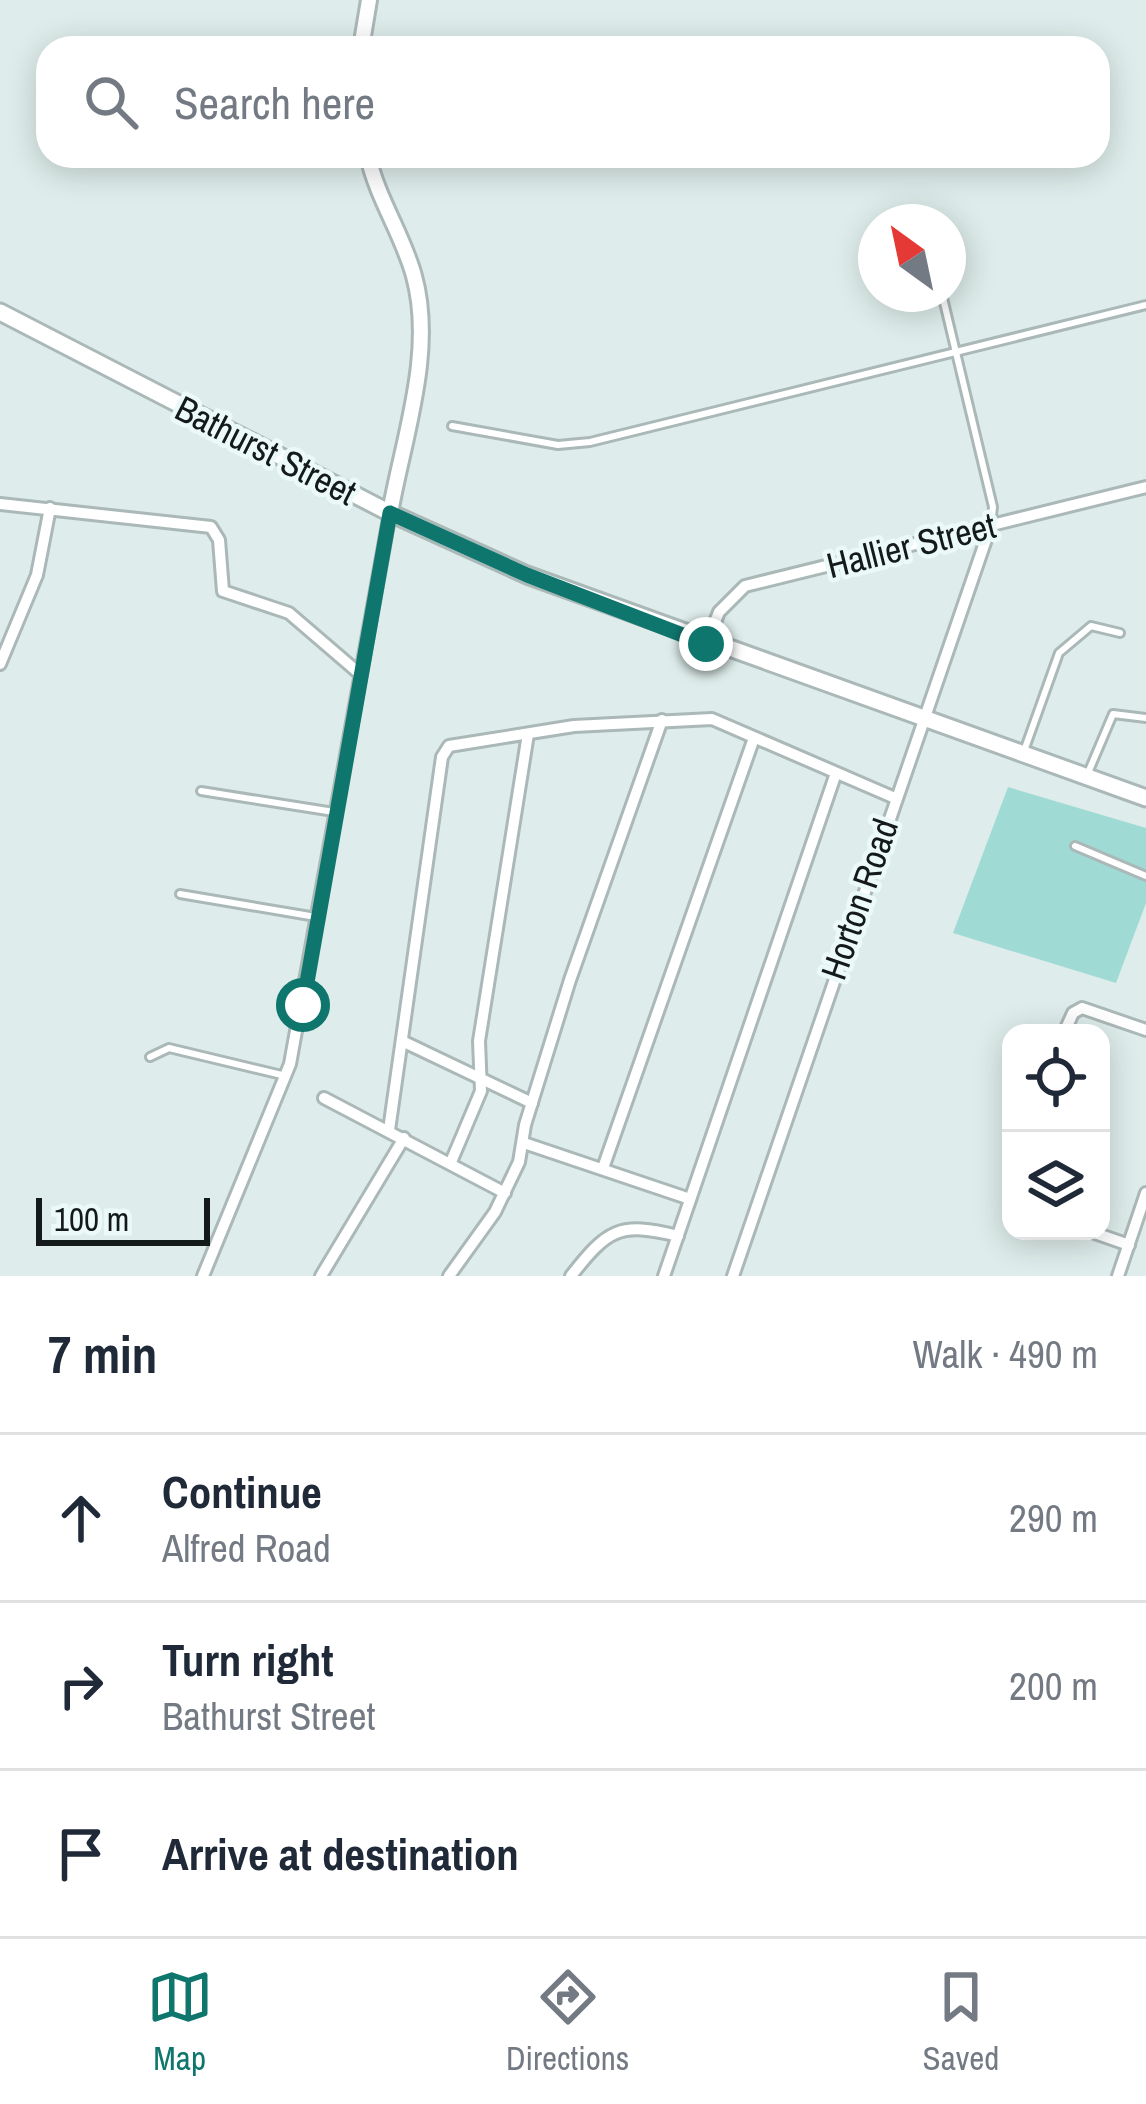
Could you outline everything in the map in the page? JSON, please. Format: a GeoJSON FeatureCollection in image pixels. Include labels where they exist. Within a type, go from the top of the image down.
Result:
{"type":"FeatureCollection","features":[{"type":"Feature","properties":{"kind":"main road","name":"Bathurst Street"},"geometry":{"type":"LineString","coordinates":[[0,313],[390,513],[527,575],[706,644],[1146,798]]}},
{"type":"Feature","properties":{"kind":"street"},"geometry":{"type":"LineString","coordinates":[[363,36],[369,0]]}},
{"type":"Feature","properties":{"kind":"street"},"geometry":{"type":"LineString","coordinates":[[203,1276],[286,1076],[303,1005],[418,360],[420,308],[412,270],[373,168]]}},
{"type":"Feature","properties":{"kind":"street","name":"Hallier Street"},"geometry":{"type":"LineString","coordinates":[[706,644],[718,612],[745,586],[1146,487]]}},
{"type":"Feature","properties":{"kind":"street"},"geometry":{"type":"LineString","coordinates":[[0,504],[211,526],[219,539],[223,591],[290,613],[359,674]]}},
{"type":"Feature","properties":{"kind":"street"},"geometry":{"type":"LineString","coordinates":[[0,664],[37,575],[50,508]]}},
{"type":"Feature","properties":{"kind":"street","name":"Horton Road"},"geometry":{"type":"LineString","coordinates":[[733,1276],[991,525]]}},
{"type":"Feature","properties":{"kind":"street"},"geometry":{"type":"LineString","coordinates":[[389,1130],[444,752],[462,740],[712,719],[895,798]]}},
{"type":"Feature","properties":{"kind":"street"},"geometry":{"type":"LineString","coordinates":[[449,1276],[506,1192],[662,720]]}},
{"type":"Feature","properties":{"kind":"street"},"geometry":{"type":"LineString","coordinates":[[452,1162],[481,1091],[476,1073],[528,734]]}},
{"type":"Feature","properties":{"kind":"street"},"geometry":{"type":"LineString","coordinates":[[603,1168],[754,738]]}},
{"type":"Feature","properties":{"kind":"street"},"geometry":{"type":"LineString","coordinates":[[664,1276],[836,773]]}},
{"type":"Feature","properties":{"kind":"street"},"geometry":{"type":"LineString","coordinates":[[1068,1024],[1082,1008],[1146,1030]]}},
{"type":"Feature","properties":{"kind":"street"},"geometry":{"type":"LineString","coordinates":[[402,1041],[532,1102]]}},
{"type":"Feature","properties":{"kind":"street"},"geometry":{"type":"LineString","coordinates":[[324,1099],[506,1192]]}},
{"type":"Feature","properties":{"kind":"street"},"geometry":{"type":"LineString","coordinates":[[321,1276],[386,1176],[404,1138]]}},
{"type":"Feature","properties":{"kind":"street"},"geometry":{"type":"LineString","coordinates":[[524,1143],[690,1199]]}},
{"type":"Feature","properties":{"kind":"street"},"geometry":{"type":"LineString","coordinates":[[1118,1276],[1146,1193]]}},
{"type":"Feature","properties":{"kind":"street"},"geometry":{"type":"LineString","coordinates":[[571,1276],[616,1231],[637,1227],[678,1235]]}},
{"type":"Feature","properties":{"kind":"street"},"geometry":{"type":"LineString","coordinates":[[1110,1238],[1129,1245]]}},
{"type":"Feature","properties":{"kind":"lane"},"geometry":{"type":"LineString","coordinates":[[452,426],[572,446],[1146,305]]}},
{"type":"Feature","properties":{"kind":"lane"},"geometry":{"type":"LineString","coordinates":[[946,312],[994,507],[991,525]]}},
{"type":"Feature","properties":{"kind":"lane"},"geometry":{"type":"LineString","coordinates":[[1023,754],[1062,649],[1091,626],[1120,633]]}},
{"type":"Feature","properties":{"kind":"lane"},"geometry":{"type":"LineString","coordinates":[[1086,777],[1114,714],[1146,718]]}},
{"type":"Feature","properties":{"kind":"lane"},"geometry":{"type":"LineString","coordinates":[[201,791],[334,812]]}},
{"type":"Feature","properties":{"kind":"lane"},"geometry":{"type":"LineString","coordinates":[[1075,846],[1146,876]]}},
{"type":"Feature","properties":{"kind":"lane"},"geometry":{"type":"LineString","coordinates":[[181,894],[316,917]]}},
{"type":"Feature","properties":{"kind":"lane"},"geometry":{"type":"LineString","coordinates":[[150,1058],[169,1048],[286,1076]]}},
{"type":"Feature","properties":{"kind":"shaded area"},"geometry":{"type":"Polygon","coordinates":[[[1008,787],[1146,828],[1146,903],[1116,983],[953,933],[1008,787]]]}},
{"type":"Feature","properties":{"kind":"route"},"geometry":{"type":"LineString","coordinates":[[303,1005],[390,513],[527,575],[706,644]]}}]}
